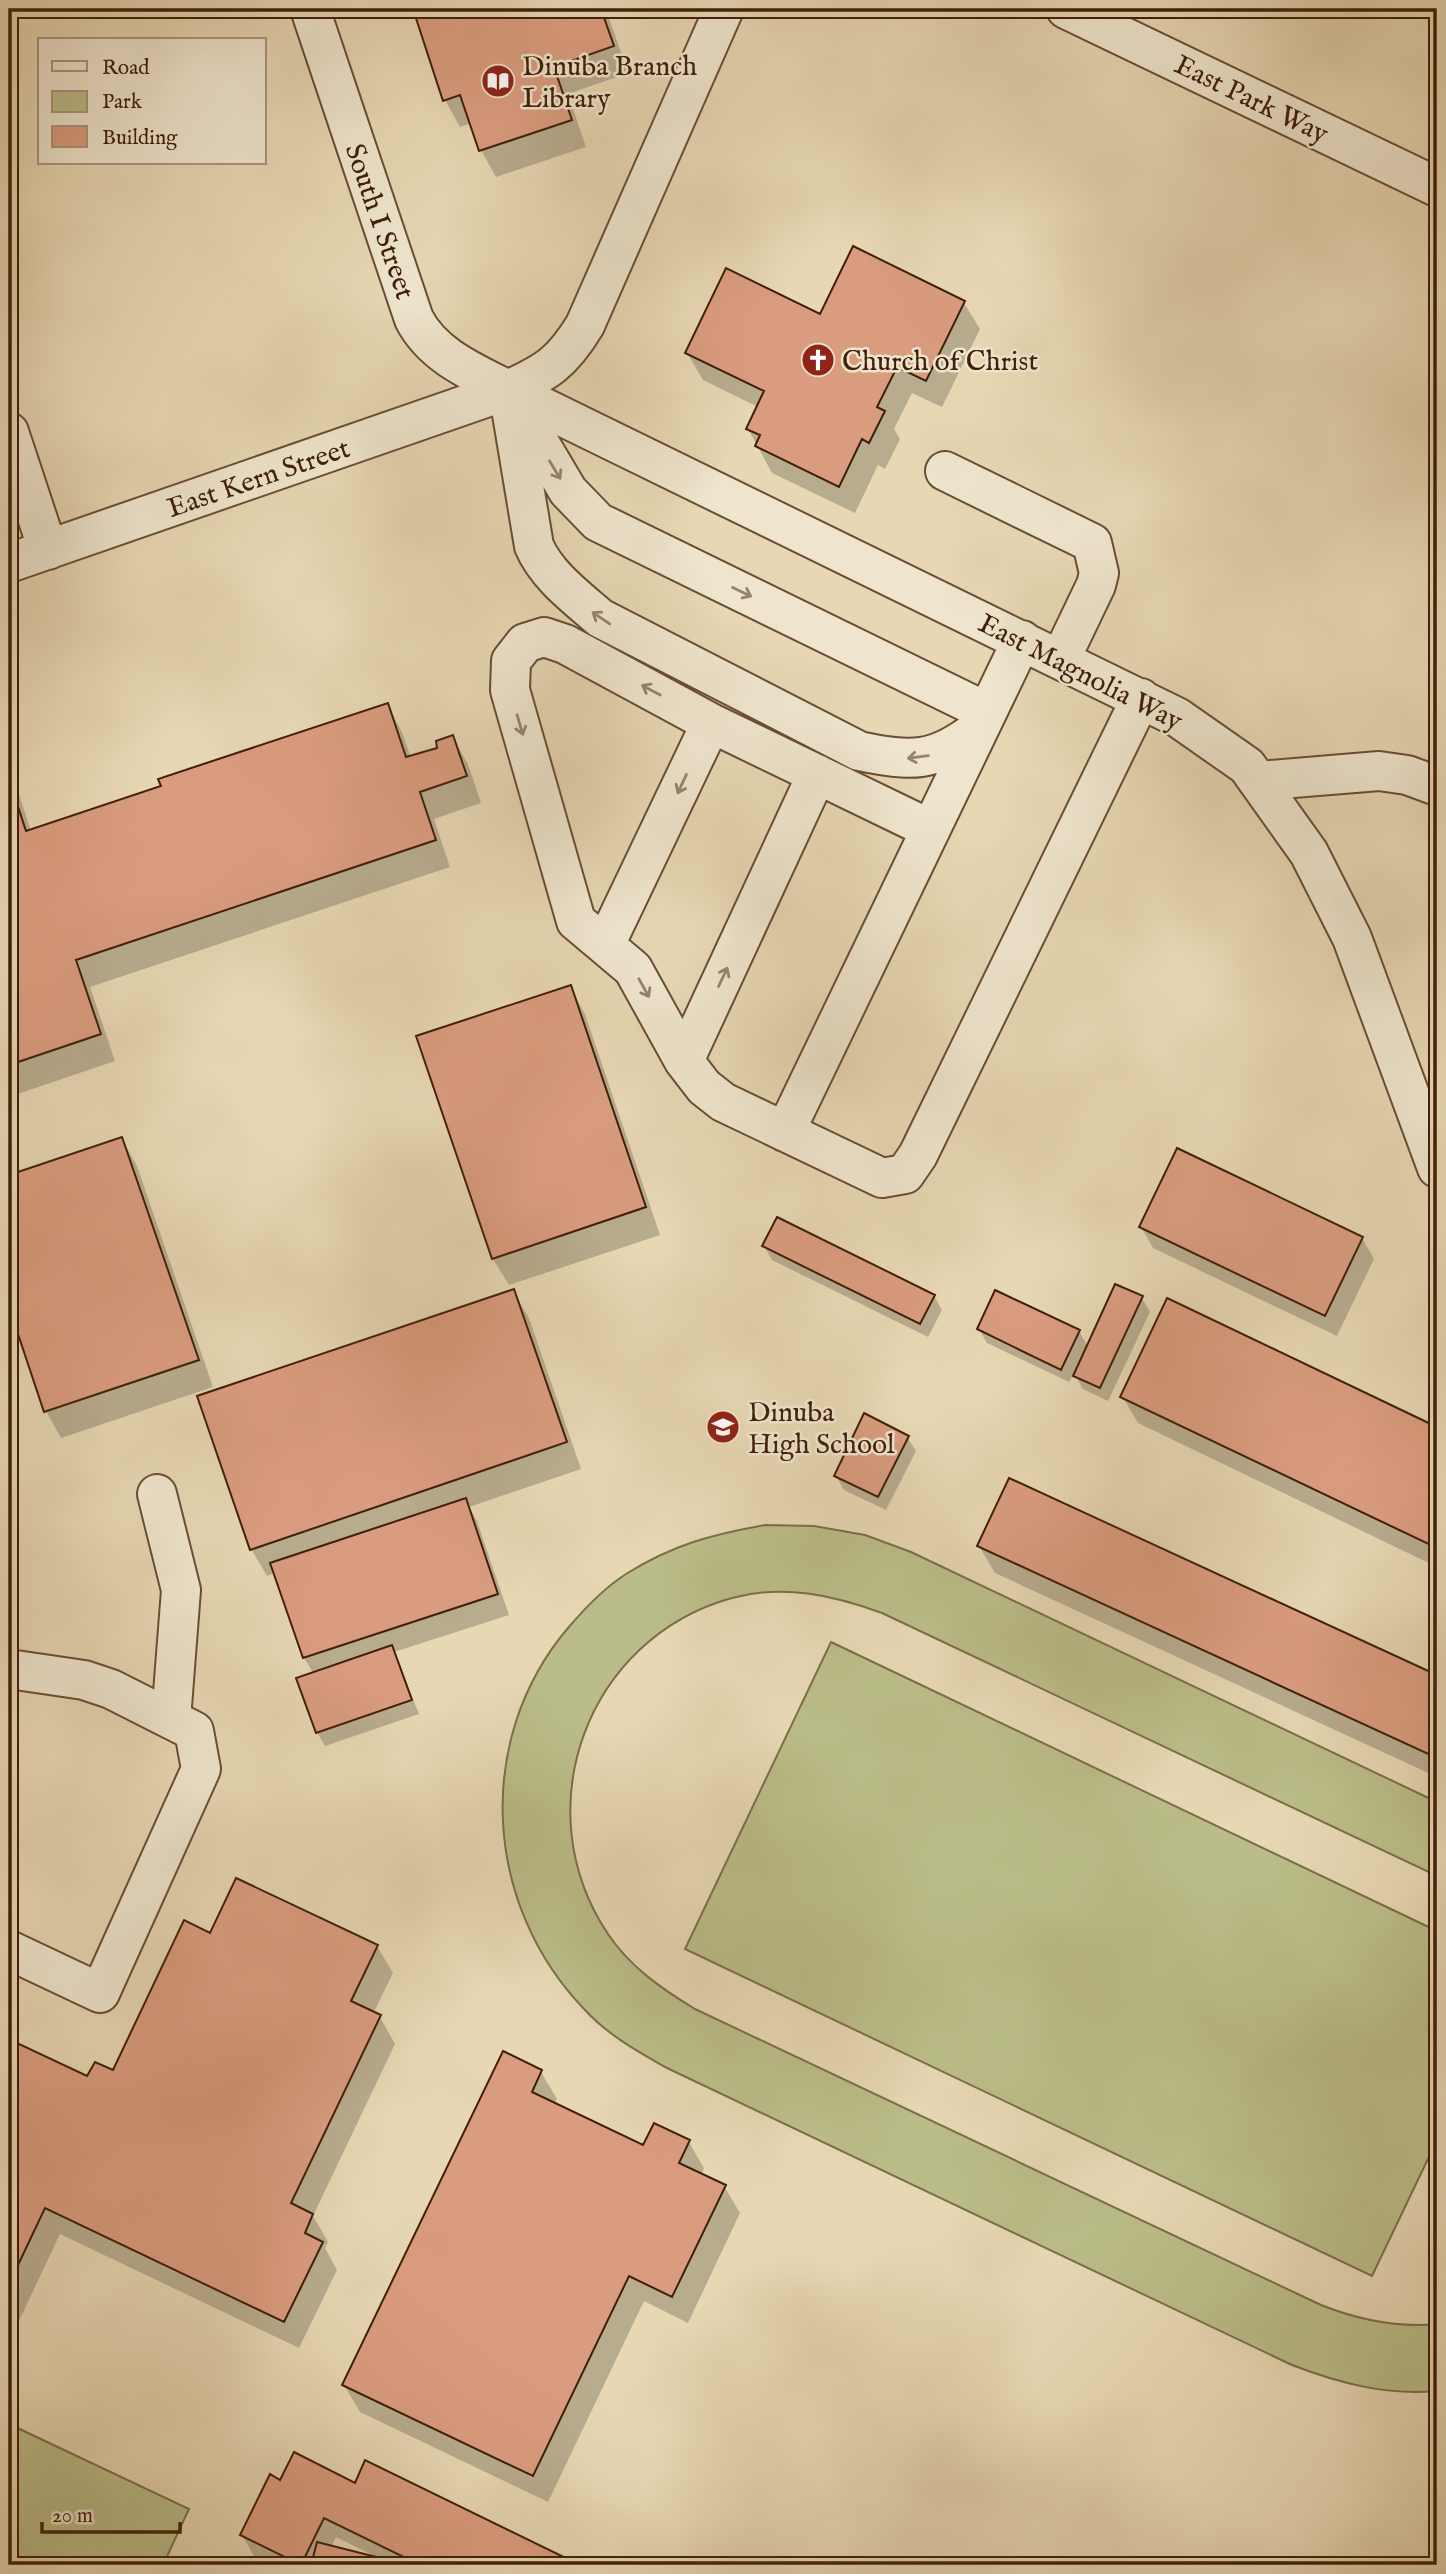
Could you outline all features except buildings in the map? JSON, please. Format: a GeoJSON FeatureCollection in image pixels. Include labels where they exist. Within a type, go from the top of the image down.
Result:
{"type":"FeatureCollection","features":[{"type":"Feature","properties":{"kind":"street","name":"South I Street"},"geometry":{"type":"LineString","coordinates":[[310,9],[420,330],[426,339],[459,365],[508,390]]}},
{"type":"Feature","properties":{"kind":"street","name":"East Kern Street"},"geometry":{"type":"LineString","coordinates":[[9,563],[508,390],[554,365],[570,349],[585,325],[724,9]]}},
{"type":"Feature","properties":{"kind":"street","name":"East Park Way"},"geometry":{"type":"LineString","coordinates":[[1084,13],[1437,187]]}},
{"type":"Feature","properties":{"kind":"street","name":"East Magnolia Way"},"geometry":{"type":"LineString","coordinates":[[508,390],[1141,698],[1177,717],[1247,765],[1309,853],[1352,938],[1437,1168]]}},
{"type":"Feature","properties":{"kind":"street"},"geometry":{"type":"LineString","coordinates":[[508,390],[568,491],[598,522],[983,720]]}},
{"type":"Feature","properties":{"kind":"street"},"geometry":{"type":"LineString","coordinates":[[508,390],[534,546],[540,561],[600,618],[859,751],[900,759],[928,756],[958,745],[983,720]]}},
{"type":"Feature","properties":{"kind":"street"},"geometry":{"type":"LineString","coordinates":[[9,432],[48,550]]}},
{"type":"Feature","properties":{"kind":"street"},"geometry":{"type":"LineString","coordinates":[[945,471],[1092,543],[1099,572],[1096,585],[1061,658]]}},
{"type":"Feature","properties":{"kind":"street"},"geometry":{"type":"LineString","coordinates":[[930,829],[711,723],[565,644],[544,637],[525,643],[511,660],[510,690],[576,921],[633,969],[684,1061],[704,1087],[723,1102],[882,1178],[905,1174],[918,1155],[1141,698]]}},
{"type":"Feature","properties":{"kind":"street"},"geometry":{"type":"LineString","coordinates":[[785,1132],[1022,640]]}},
{"type":"Feature","properties":{"kind":"street"},"geometry":{"type":"LineString","coordinates":[[605,945],[711,723]]}},
{"type":"Feature","properties":{"kind":"street"},"geometry":{"type":"LineString","coordinates":[[1258,782],[1379,771],[1407,775],[1437,786]]}},
{"type":"Feature","properties":{"kind":"street"},"geometry":{"type":"LineString","coordinates":[[684,1061],[817,774]]}},
{"type":"Feature","properties":{"kind":"street"},"geometry":{"type":"LineString","coordinates":[[157,1494],[181,1590],[171,1719]]}},
{"type":"Feature","properties":{"kind":"street"},"geometry":{"type":"LineString","coordinates":[[9,1669],[83,1680],[111,1689],[171,1719],[194,1731],[201,1769],[100,1993],[9,1950]]}},
{"type":"Feature","properties":{"kind":"green space"},"geometry":{"type":"Polygon","coordinates":[[[765,1525],[814,1526],[865,1535],[911,1552],[1437,1802],[1437,1876],[882,1613],[826,1597],[770,1592],[732,1598],[682,1619],[640,1650],[607,1689],[584,1734],[572,1783],[572,1834],[583,1885],[617,1946],[647,1976],[695,2009],[1321,2305],[1378,2322],[1437,2324],[1437,2391],[1400,2392],[1363,2387],[1292,2365],[667,2068],[603,2027],[585,2010],[551,1968],[526,1922],[510,1873],[503,1822],[505,1771],[516,1720],[537,1672],[581,1613],[602,1592],[626,1574],[660,1555],[693,1542],[765,1525]]]}},
{"type":"Feature","properties":{"kind":"green space"},"geometry":{"type":"Polygon","coordinates":[[[831,1642],[1437,1931],[1437,2140],[1372,2276],[685,1949],[831,1642]]]}},
{"type":"Feature","properties":{"kind":"green space"},"geometry":{"type":"Polygon","coordinates":[[[9,2424],[189,2509],[163,2565],[9,2565],[9,2424]]]}},
{"type":"Feature","properties":{"kind":"place","name":"Dinuba Branch Library"},"geometry":{"type":"Point","coordinates":[498,81]}},
{"type":"Feature","properties":{"kind":"place","name":"Church of Christ"},"geometry":{"type":"Point","coordinates":[818,360]}},
{"type":"Feature","properties":{"kind":"place","name":"Dinuba High School"},"geometry":{"type":"Point","coordinates":[723,1427]}}]}
